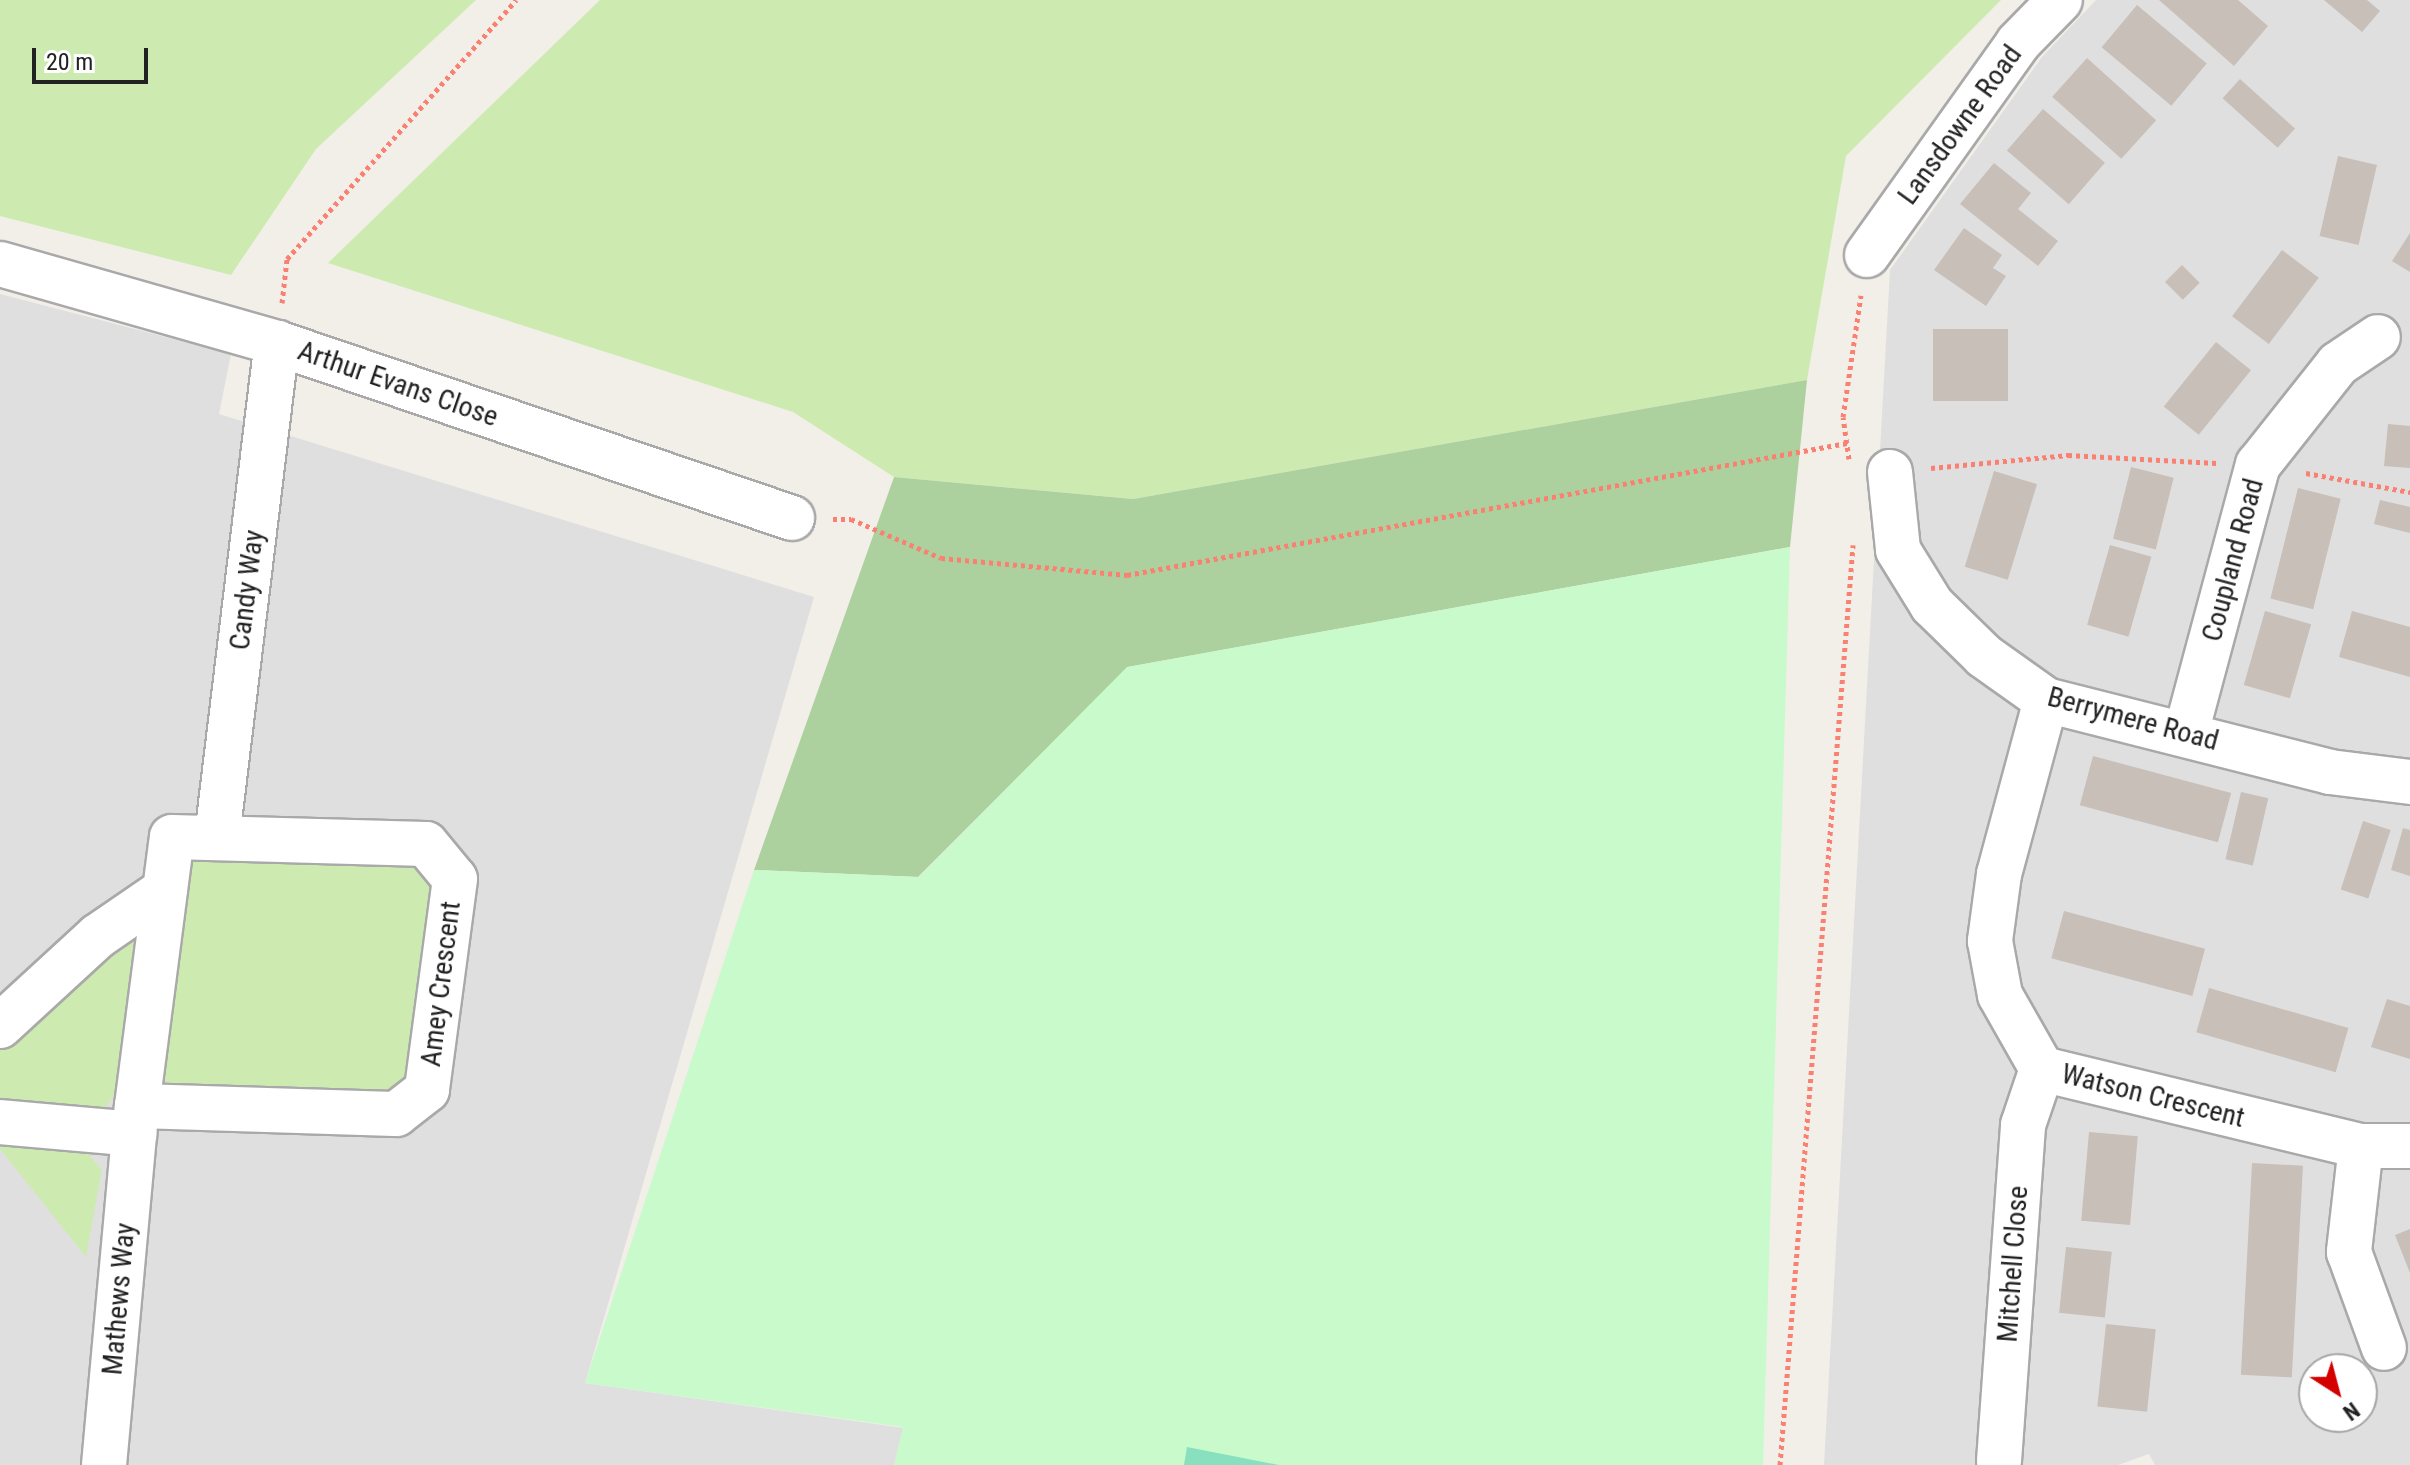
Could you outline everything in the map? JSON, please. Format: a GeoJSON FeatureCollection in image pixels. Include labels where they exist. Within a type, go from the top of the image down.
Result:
{"type":"FeatureCollection","features":[{"type":"Feature","properties":{"kind":"street","name":"Lansdowne Road"},"geometry":{"type":"LineString","coordinates":[[1867,255],[2018,43],[2060,0]]}},
{"type":"Feature","properties":{"kind":"street","name":"Arthur Evans Close"},"geometry":{"type":"LineString","coordinates":[[0,264],[280,324],[792,518]]}},
{"type":"Feature","properties":{"kind":"street","name":"Candy Way"},"geometry":{"type":"LineString","coordinates":[[217,837],[280,324]]}},
{"type":"Feature","properties":{"kind":"street","name":"Coupland Road"},"geometry":{"type":"LineString","coordinates":[[2186,733],[2258,465],[2338,364],[2378,337]]}},
{"type":"Feature","properties":{"kind":"street","name":"Berrymere Road"},"geometry":{"type":"LineString","coordinates":[[1890,472],[1898,550],[1932,605],[1984,656],[2046,700],[2186,733],[2330,772],[2410,782]]}},
{"type":"Feature","properties":{"kind":"street","name":"Watson Crescent"},"geometry":{"type":"LineString","coordinates":[[2046,700],[1999,874],[1990,941],[2000,995],[2042,1069],[2361,1146],[2410,1146]]}},
{"type":"Feature","properties":{"kind":"street","name":"Amey Crescent"},"geometry":{"type":"LineString","coordinates":[[136,1120],[396,1114],[427,1090],[455,879],[426,844],[172,837]]}},
{"type":"Feature","properties":{"kind":"street","name":"Mathews Way"},"geometry":{"type":"LineString","coordinates":[[104,1465],[136,1120],[172,837]]}},
{"type":"Feature","properties":{"kind":"street"},"geometry":{"type":"LineString","coordinates":[[0,1026],[98,936],[165,890]]}},
{"type":"Feature","properties":{"kind":"street","name":"Mitchell Close"},"geometry":{"type":"LineString","coordinates":[[1999,1461],[2023,1125],[2042,1069]]}},
{"type":"Feature","properties":{"kind":"street"},"geometry":{"type":"LineString","coordinates":[[0,1122],[136,1120]]}},
{"type":"Feature","properties":{"kind":"street"},"geometry":{"type":"LineString","coordinates":[[2361,1146],[2349,1252],[2384,1348]]}},
{"type":"Feature","properties":{"kind":"path"},"geometry":{"type":"LineString","coordinates":[[280,324],[287,259],[516,0]]}},
{"type":"Feature","properties":{"kind":"path"},"geometry":{"type":"LineString","coordinates":[[1867,255],[1843,417],[1851,476],[2068,455],[2258,465],[2410,492]]}},
{"type":"Feature","properties":{"kind":"path"},"geometry":{"type":"LineString","coordinates":[[792,518],[851,519],[941,558],[1127,575],[1847,443]]}},
{"type":"Feature","properties":{"kind":"path"},"geometry":{"type":"LineString","coordinates":[[1780,1465],[1854,526]]}},
{"type":"Feature","properties":{"kind":"shaded area"},"geometry":{"type":"Polygon","coordinates":[[[2096,0],[2410,0],[2410,1465],[2155,1465],[2149,1454],[2118,1465],[1824,1465],[1890,270],[2042,57],[2096,0]]]}},
{"type":"Feature","properties":{"kind":"shaded area"},"geometry":{"type":"Polygon","coordinates":[[[0,294],[231,354],[219,414],[814,597],[585,1383],[904,1428],[894,1465],[0,1465],[0,294]]]}},
{"type":"Feature","properties":{"kind":"green space"},"geometry":{"type":"Polygon","coordinates":[[[0,0],[476,0],[316,149],[231,275],[0,216],[0,0]]]}},
{"type":"Feature","properties":{"kind":"green space"},"geometry":{"type":"Polygon","coordinates":[[[600,0],[2001,0],[1846,156],[1807,380],[1133,499],[894,477],[793,412],[328,263],[600,0]]]}},
{"type":"Feature","properties":{"kind":"green space"},"geometry":{"type":"Polygon","coordinates":[[[1807,380],[1790,547],[1128,667],[918,877],[754,870],[894,477],[1133,499],[1807,380]]]}},
{"type":"Feature","properties":{"kind":"green space"},"geometry":{"type":"Polygon","coordinates":[[[1790,547],[1763,1465],[894,1465],[903,1427],[585,1383],[754,870],[919,877],[1127,667],[1790,547]]]}},
{"type":"Feature","properties":{"kind":"green space"},"geometry":{"type":"Polygon","coordinates":[[[187,857],[415,860],[436,882],[414,1079],[390,1100],[120,1089],[96,1119],[90,1156],[102,1170],[86,1257],[0,1149],[0,1025],[187,857]]]}},
{"type":"Feature","properties":{"kind":"green space"},"geometry":{"type":"Polygon","coordinates":[[[1187,1447],[1279,1465],[1184,1465],[1187,1447]]]}},
{"type":"Feature","properties":{"kind":"building"},"geometry":{"type":"Polygon","coordinates":[[[2159,0],[2238,0],[2268,26],[2234,66],[2159,0]]]}},
{"type":"Feature","properties":{"kind":"building"},"geometry":{"type":"Polygon","coordinates":[[[2324,0],[2367,0],[2380,11],[2362,32],[2324,0]]]}},
{"type":"Feature","properties":{"kind":"building"},"geometry":{"type":"Polygon","coordinates":[[[2137,5],[2207,63],[2171,106],[2102,47],[2137,5]]]}},
{"type":"Feature","properties":{"kind":"building"},"geometry":{"type":"Polygon","coordinates":[[[2087,58],[2156,120],[2121,159],[2052,97],[2087,58]]]}},
{"type":"Feature","properties":{"kind":"building"},"geometry":{"type":"Polygon","coordinates":[[[2240,79],[2295,129],[2278,148],[2223,98],[2240,79]]]}},
{"type":"Feature","properties":{"kind":"building"},"geometry":{"type":"Polygon","coordinates":[[[2043,109],[2105,163],[2069,204],[2007,151],[2043,109]]]}},
{"type":"Feature","properties":{"kind":"building"},"geometry":{"type":"Polygon","coordinates":[[[2338,156],[2377,165],[2359,245],[2320,236],[2338,156]]]}},
{"type":"Feature","properties":{"kind":"building"},"geometry":{"type":"Polygon","coordinates":[[[1994,163],[2031,193],[2018,209],[2058,241],[2038,266],[1960,204],[1994,163]]]}},
{"type":"Feature","properties":{"kind":"building"},"geometry":{"type":"Polygon","coordinates":[[[1964,228],[2002,255],[1993,268],[2006,276],[1986,306],[1934,270],[1964,228]]]}},
{"type":"Feature","properties":{"kind":"building"},"geometry":{"type":"Polygon","coordinates":[[[2410,233],[2410,272],[2392,261],[2410,233]]]}},
{"type":"Feature","properties":{"kind":"building"},"geometry":{"type":"Polygon","coordinates":[[[2282,250],[2319,278],[2269,344],[2232,316],[2282,250]]]}},
{"type":"Feature","properties":{"kind":"building"},"geometry":{"type":"Polygon","coordinates":[[[2182,265],[2200,283],[2183,300],[2165,282],[2182,265]]]}},
{"type":"Feature","properties":{"kind":"building"},"geometry":{"type":"Polygon","coordinates":[[[1933,329],[2008,329],[2008,401],[1933,401],[1933,329]]]}},
{"type":"Feature","properties":{"kind":"building"},"geometry":{"type":"Polygon","coordinates":[[[2216,342],[2251,370],[2199,435],[2164,407],[2216,342]]]}},
{"type":"Feature","properties":{"kind":"building"},"geometry":{"type":"Polygon","coordinates":[[[2388,424],[2410,426],[2410,468],[2384,466],[2388,424]]]}},
{"type":"Feature","properties":{"kind":"building"},"geometry":{"type":"Polygon","coordinates":[[[2131,467],[2174,478],[2156,549],[2113,539],[2131,467]]]}},
{"type":"Feature","properties":{"kind":"building"},"geometry":{"type":"Polygon","coordinates":[[[1994,471],[2037,484],[2008,580],[1965,567],[1994,471]]]}},
{"type":"Feature","properties":{"kind":"building"},"geometry":{"type":"Polygon","coordinates":[[[2298,488],[2341,499],[2313,609],[2270,599],[2298,488]]]}},
{"type":"Feature","properties":{"kind":"building"},"geometry":{"type":"Polygon","coordinates":[[[2380,500],[2410,507],[2410,533],[2374,524],[2380,500]]]}},
{"type":"Feature","properties":{"kind":"building"},"geometry":{"type":"Polygon","coordinates":[[[2110,545],[2151,557],[2128,637],[2087,625],[2110,545]]]}},
{"type":"Feature","properties":{"kind":"building"},"geometry":{"type":"Polygon","coordinates":[[[2265,611],[2311,624],[2290,698],[2244,685],[2265,611]]]}},
{"type":"Feature","properties":{"kind":"building"},"geometry":{"type":"Polygon","coordinates":[[[2352,611],[2410,627],[2410,677],[2339,657],[2352,611]]]}},
{"type":"Feature","properties":{"kind":"building"},"geometry":{"type":"Polygon","coordinates":[[[2093,756],[2231,793],[2218,842],[2080,805],[2093,756]]]}},
{"type":"Feature","properties":{"kind":"building"},"geometry":{"type":"Polygon","coordinates":[[[2241,792],[2268,798],[2253,866],[2225,859],[2241,792]]]}},
{"type":"Feature","properties":{"kind":"building"},"geometry":{"type":"Polygon","coordinates":[[[2363,821],[2391,830],[2368,898],[2341,889],[2363,821]]]}},
{"type":"Feature","properties":{"kind":"building"},"geometry":{"type":"Polygon","coordinates":[[[2403,828],[2410,830],[2410,876],[2391,870],[2403,828]]]}},
{"type":"Feature","properties":{"kind":"building"},"geometry":{"type":"Polygon","coordinates":[[[2064,911],[2205,949],[2192,996],[2051,958],[2064,911]]]}},
{"type":"Feature","properties":{"kind":"building"},"geometry":{"type":"Polygon","coordinates":[[[2209,988],[2348,1028],[2336,1072],[2196,1032],[2209,988]]]}},
{"type":"Feature","properties":{"kind":"building"},"geometry":{"type":"Polygon","coordinates":[[[2387,999],[2410,1006],[2410,1059],[2371,1047],[2387,999]]]}},
{"type":"Feature","properties":{"kind":"building"},"geometry":{"type":"Polygon","coordinates":[[[2089,1132],[2138,1136],[2130,1225],[2081,1221],[2089,1132]]]}},
{"type":"Feature","properties":{"kind":"building"},"geometry":{"type":"Polygon","coordinates":[[[2252,1163],[2303,1166],[2292,1377],[2241,1375],[2252,1163]]]}},
{"type":"Feature","properties":{"kind":"building"},"geometry":{"type":"Polygon","coordinates":[[[2410,1229],[2410,1273],[2395,1235],[2410,1229]]]}},
{"type":"Feature","properties":{"kind":"building"},"geometry":{"type":"Polygon","coordinates":[[[2066,1247],[2112,1252],[2105,1317],[2059,1313],[2066,1247]]]}},
{"type":"Feature","properties":{"kind":"building"},"geometry":{"type":"Polygon","coordinates":[[[2106,1324],[2156,1329],[2147,1412],[2097,1407],[2106,1324]]]}}]}
